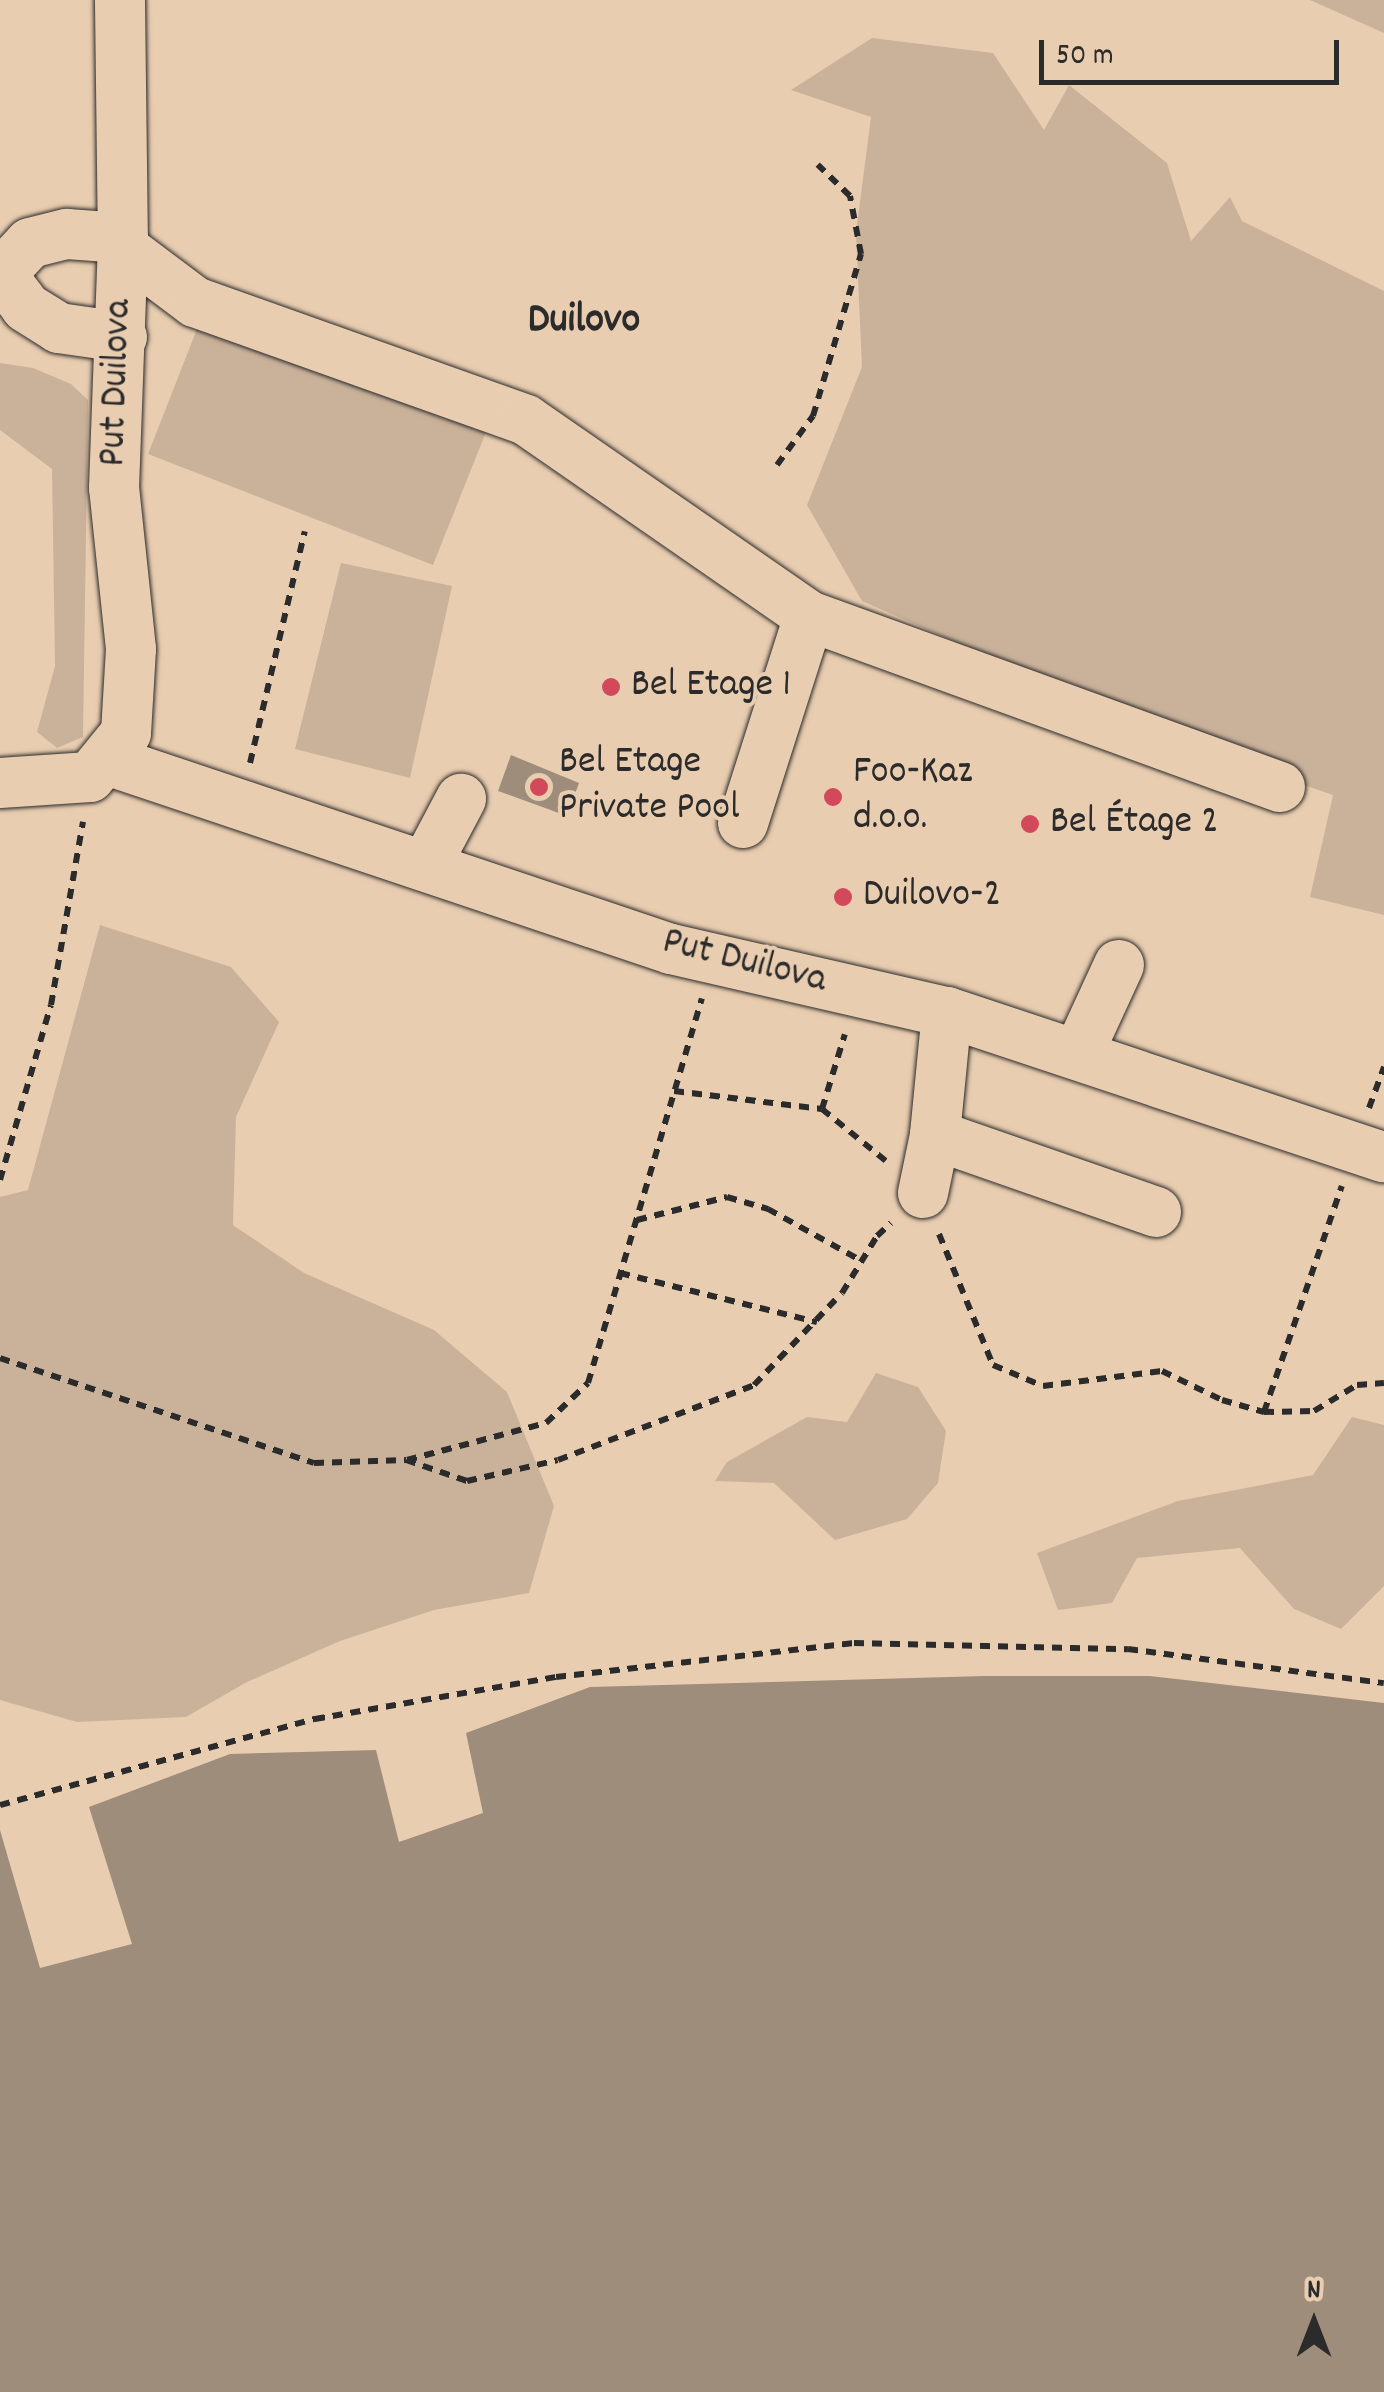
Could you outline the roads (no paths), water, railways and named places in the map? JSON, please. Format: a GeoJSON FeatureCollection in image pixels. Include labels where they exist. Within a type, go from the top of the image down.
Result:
{"type":"FeatureCollection","features":[{"type":"Feature","properties":{"kind":"street","name":"Put Duilova"},"geometry":{"type":"LineString","coordinates":[[99,768],[126,733],[130,650],[114,488],[122,337],[120,0]]}},
{"type":"Feature","properties":{"kind":"street"},"geometry":{"type":"LineString","coordinates":[[122,337],[59,328],[26,307],[1,274],[30,243],[68,234],[123,242],[195,302],[526,420],[809,616],[1280,788]]}},
{"type":"Feature","properties":{"kind":"street"},"geometry":{"type":"LineString","coordinates":[[743,824],[809,616]]}},
{"type":"Feature","properties":{"kind":"street","name":"Put Duilova"},"geometry":{"type":"LineString","coordinates":[[0,783],[99,768],[240,804],[672,949],[946,1012],[1370,1152]]}},
{"type":"Feature","properties":{"kind":"street"},"geometry":{"type":"LineString","coordinates":[[426,865],[462,800]]}},
{"type":"Feature","properties":{"kind":"street"},"geometry":{"type":"LineString","coordinates":[[1078,1054],[1119,965]]}},
{"type":"Feature","properties":{"kind":"street"},"geometry":{"type":"LineString","coordinates":[[909,1181],[935,1135],[946,1012]]}},
{"type":"Feature","properties":{"kind":"street"},"geometry":{"type":"LineString","coordinates":[[935,1135],[1156,1212]]}},
{"type":"Feature","properties":{"kind":"place","name":"Bel Etage 1"},"geometry":{"type":"Point","coordinates":[611,687]}},
{"type":"Feature","properties":{"kind":"place","name":"Bel Etage Private Pool"},"geometry":{"type":"Point","coordinates":[539,787]}},
{"type":"Feature","properties":{"kind":"place","name":"Foo-Kaz d.o.o."},"geometry":{"type":"Point","coordinates":[833,797]}},
{"type":"Feature","properties":{"kind":"place","name":"Bel Étage 2"},"geometry":{"type":"Point","coordinates":[1030,824]}},
{"type":"Feature","properties":{"kind":"place","name":"Duilovo-2"},"geometry":{"type":"Point","coordinates":[843,897]}},
{"type":"Feature","properties":{"kind":"district","name":"Duilovo"},"geometry":{"type":"Point","coordinates":[584,322]}}]}
